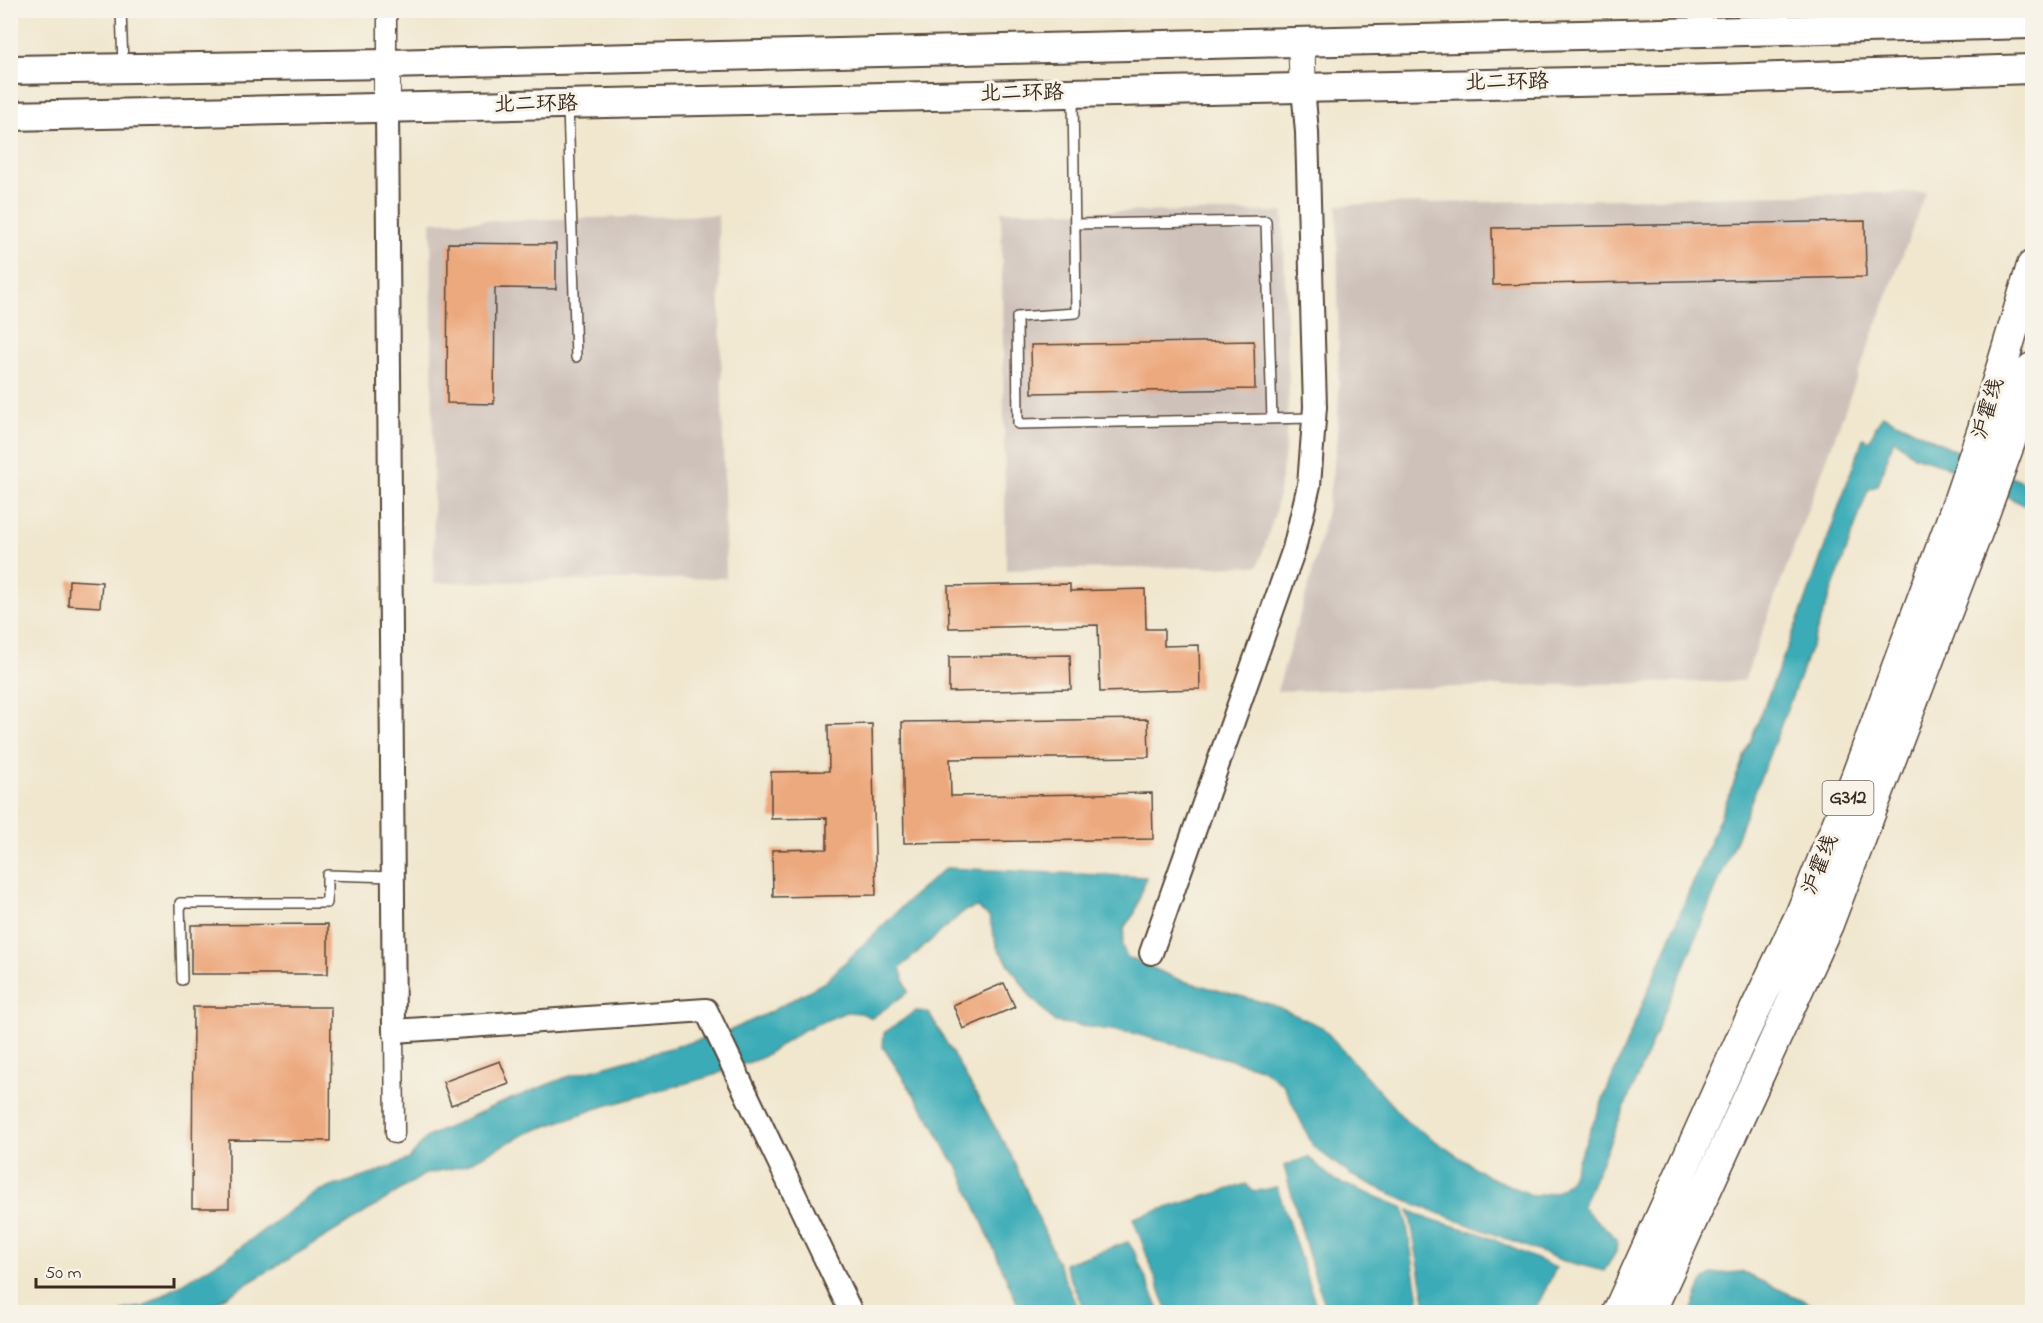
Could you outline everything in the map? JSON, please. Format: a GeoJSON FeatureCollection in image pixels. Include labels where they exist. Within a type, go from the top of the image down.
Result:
{"type":"FeatureCollection","features":[{"type":"Feature","properties":{"kind":"highway","name":"沪霍线"},"geometry":{"type":"LineString","coordinates":[[1618,1312],[1743,1035],[1800,916],[1856,778],[1960,497],[2032,266]]}},
{"type":"Feature","properties":{"kind":"highway","name":"沪霍线"},"geometry":{"type":"LineString","coordinates":[[1650,1312],[1828,924],[1982,522],[2010,442],[2032,368]]}},
{"type":"Feature","properties":{"kind":"main road"},"geometry":{"type":"LineString","coordinates":[[10,70],[387,64],[2032,24]]}},
{"type":"Feature","properties":{"kind":"main road"},"geometry":{"type":"LineString","coordinates":[[1301,41],[1303,88]]}},
{"type":"Feature","properties":{"kind":"main road"},"geometry":{"type":"LineString","coordinates":[[387,64],[387,108]]}},
{"type":"Feature","properties":{"kind":"main road","name":"北二环路"},"geometry":{"type":"LineString","coordinates":[[10,116],[1728,79],[2032,69]]}},
{"type":"Feature","properties":{"kind":"street"},"geometry":{"type":"LineString","coordinates":[[387,10],[387,64]]}},
{"type":"Feature","properties":{"kind":"street"},"geometry":{"type":"LineString","coordinates":[[1151,953],[1294,549],[1309,485],[1314,418],[1307,144],[1303,88]]}},
{"type":"Feature","properties":{"kind":"street"},"geometry":{"type":"LineString","coordinates":[[387,108],[394,1134]]}},
{"type":"Feature","properties":{"kind":"street"},"geometry":{"type":"LineString","coordinates":[[394,1031],[706,1010],[851,1312]]}},
{"type":"Feature","properties":{"kind":"lane"},"geometry":{"type":"LineString","coordinates":[[121,10],[123,68]]}},
{"type":"Feature","properties":{"kind":"lane"},"geometry":{"type":"LineString","coordinates":[[1073,93],[1076,313],[1017,317],[1018,424],[1314,418]]}},
{"type":"Feature","properties":{"kind":"lane"},"geometry":{"type":"LineString","coordinates":[[568,105],[576,357]]}},
{"type":"Feature","properties":{"kind":"lane"},"geometry":{"type":"LineString","coordinates":[[1075,224],[1266,221],[1272,419]]}},
{"type":"Feature","properties":{"kind":"lane"},"geometry":{"type":"LineString","coordinates":[[182,980],[180,903],[327,903],[327,875],[393,877]]}},
{"type":"Feature","properties":{"kind":"shaded area"},"geometry":{"type":"Polygon","coordinates":[[[1926,192],[1744,681],[1277,691],[1311,578],[1327,510],[1337,440],[1339,385],[1337,205],[1926,192]]]}},
{"type":"Feature","properties":{"kind":"shaded area"},"geometry":{"type":"Polygon","coordinates":[[[1001,211],[1283,212],[1289,390],[1285,453],[1275,514],[1258,566],[1006,570],[1001,211]]]}},
{"type":"Feature","properties":{"kind":"shaded area"},"geometry":{"type":"Polygon","coordinates":[[[718,215],[726,578],[434,583],[431,222],[718,215]]]}},
{"type":"Feature","properties":{"kind":"water"},"geometry":{"type":"Polygon","coordinates":[[[1882,415],[2032,487],[2032,509],[1944,465],[1914,456],[1894,439],[1878,485],[1868,490],[1767,761],[1582,1207],[1617,1239],[1616,1252],[1604,1271],[1564,1261],[1407,1201],[1351,1175],[1313,1146],[1283,1084],[1261,1068],[1132,1033],[1055,1022],[1031,997],[997,947],[989,917],[977,907],[964,911],[900,968],[908,992],[872,1018],[861,1013],[846,1012],[805,1029],[761,1058],[708,1077],[598,1108],[527,1133],[463,1166],[425,1174],[200,1312],[121,1312],[144,1307],[230,1255],[315,1192],[373,1174],[409,1159],[427,1137],[496,1105],[567,1077],[727,1032],[770,1012],[825,982],[913,896],[946,868],[1146,877],[1135,913],[1125,926],[1122,946],[1127,957],[1180,980],[1273,1005],[1322,1027],[1406,1121],[1487,1176],[1534,1196],[1556,1192],[1569,1182],[1732,788],[1806,600],[1863,438],[1869,441],[1882,415]]]}},
{"type":"Feature","properties":{"kind":"water"},"geometry":{"type":"Polygon","coordinates":[[[916,1011],[929,1013],[1011,1155],[1079,1312],[1021,1312],[959,1168],[883,1047],[884,1033],[916,1011]]]}},
{"type":"Feature","properties":{"kind":"water"},"geometry":{"type":"Polygon","coordinates":[[[1308,1157],[1334,1180],[1404,1208],[1421,1312],[1328,1312],[1314,1274],[1284,1166],[1308,1157]]]}},
{"type":"Feature","properties":{"kind":"water"},"geometry":{"type":"Polygon","coordinates":[[[1246,1184],[1254,1192],[1277,1187],[1318,1312],[1168,1312],[1133,1218],[1246,1184]]]}},
{"type":"Feature","properties":{"kind":"water"},"geometry":{"type":"Polygon","coordinates":[[[1409,1210],[1423,1217],[1481,1234],[1556,1268],[1534,1312],[1427,1312],[1409,1210]]]}},
{"type":"Feature","properties":{"kind":"water"},"geometry":{"type":"Polygon","coordinates":[[[1128,1242],[1160,1312],[1085,1312],[1064,1264],[1128,1242]]]}},
{"type":"Feature","properties":{"kind":"water"},"geometry":{"type":"Polygon","coordinates":[[[1741,1272],[1829,1312],[1691,1312],[1702,1283],[1712,1274],[1741,1272]]]}},
{"type":"Feature","properties":{"kind":"building"},"geometry":{"type":"Polygon","coordinates":[[[1865,221],[1866,277],[1493,285],[1492,228],[1865,221]]]}},
{"type":"Feature","properties":{"kind":"building"},"geometry":{"type":"Polygon","coordinates":[[[448,243],[556,244],[556,289],[495,288],[494,404],[447,403],[448,243]]]}},
{"type":"Feature","properties":{"kind":"building"},"geometry":{"type":"Polygon","coordinates":[[[1254,341],[1255,389],[1032,393],[1031,345],[1254,341]]]}},
{"type":"Feature","properties":{"kind":"building"},"geometry":{"type":"Polygon","coordinates":[[[69,580],[102,582],[100,607],[68,605],[69,580]]]}},
{"type":"Feature","properties":{"kind":"building"},"geometry":{"type":"Polygon","coordinates":[[[1070,584],[1070,591],[1145,589],[1146,629],[1164,629],[1164,646],[1199,645],[1200,689],[1100,692],[1098,625],[949,628],[948,586],[1070,584]]]}},
{"type":"Feature","properties":{"kind":"building"},"geometry":{"type":"Polygon","coordinates":[[[1070,655],[1071,689],[949,692],[949,657],[1070,655]]]}},
{"type":"Feature","properties":{"kind":"building"},"geometry":{"type":"Polygon","coordinates":[[[1148,719],[1149,757],[950,759],[951,796],[1152,793],[1153,839],[904,843],[902,722],[1148,719]]]}},
{"type":"Feature","properties":{"kind":"building"},"geometry":{"type":"Polygon","coordinates":[[[872,724],[876,895],[773,897],[772,850],[827,849],[827,818],[771,819],[771,772],[829,771],[828,725],[872,724]]]}},
{"type":"Feature","properties":{"kind":"building"},"geometry":{"type":"Polygon","coordinates":[[[328,924],[328,974],[191,974],[191,925],[328,924]]]}},
{"type":"Feature","properties":{"kind":"building"},"geometry":{"type":"Polygon","coordinates":[[[1004,983],[1015,1007],[963,1029],[953,1005],[1004,983]]]}},
{"type":"Feature","properties":{"kind":"building"},"geometry":{"type":"Polygon","coordinates":[[[193,1007],[331,1007],[330,1141],[229,1140],[229,1208],[192,1208],[193,1007]]]}},
{"type":"Feature","properties":{"kind":"building"},"geometry":{"type":"Polygon","coordinates":[[[500,1061],[509,1084],[451,1105],[443,1082],[500,1061]]]}}]}
